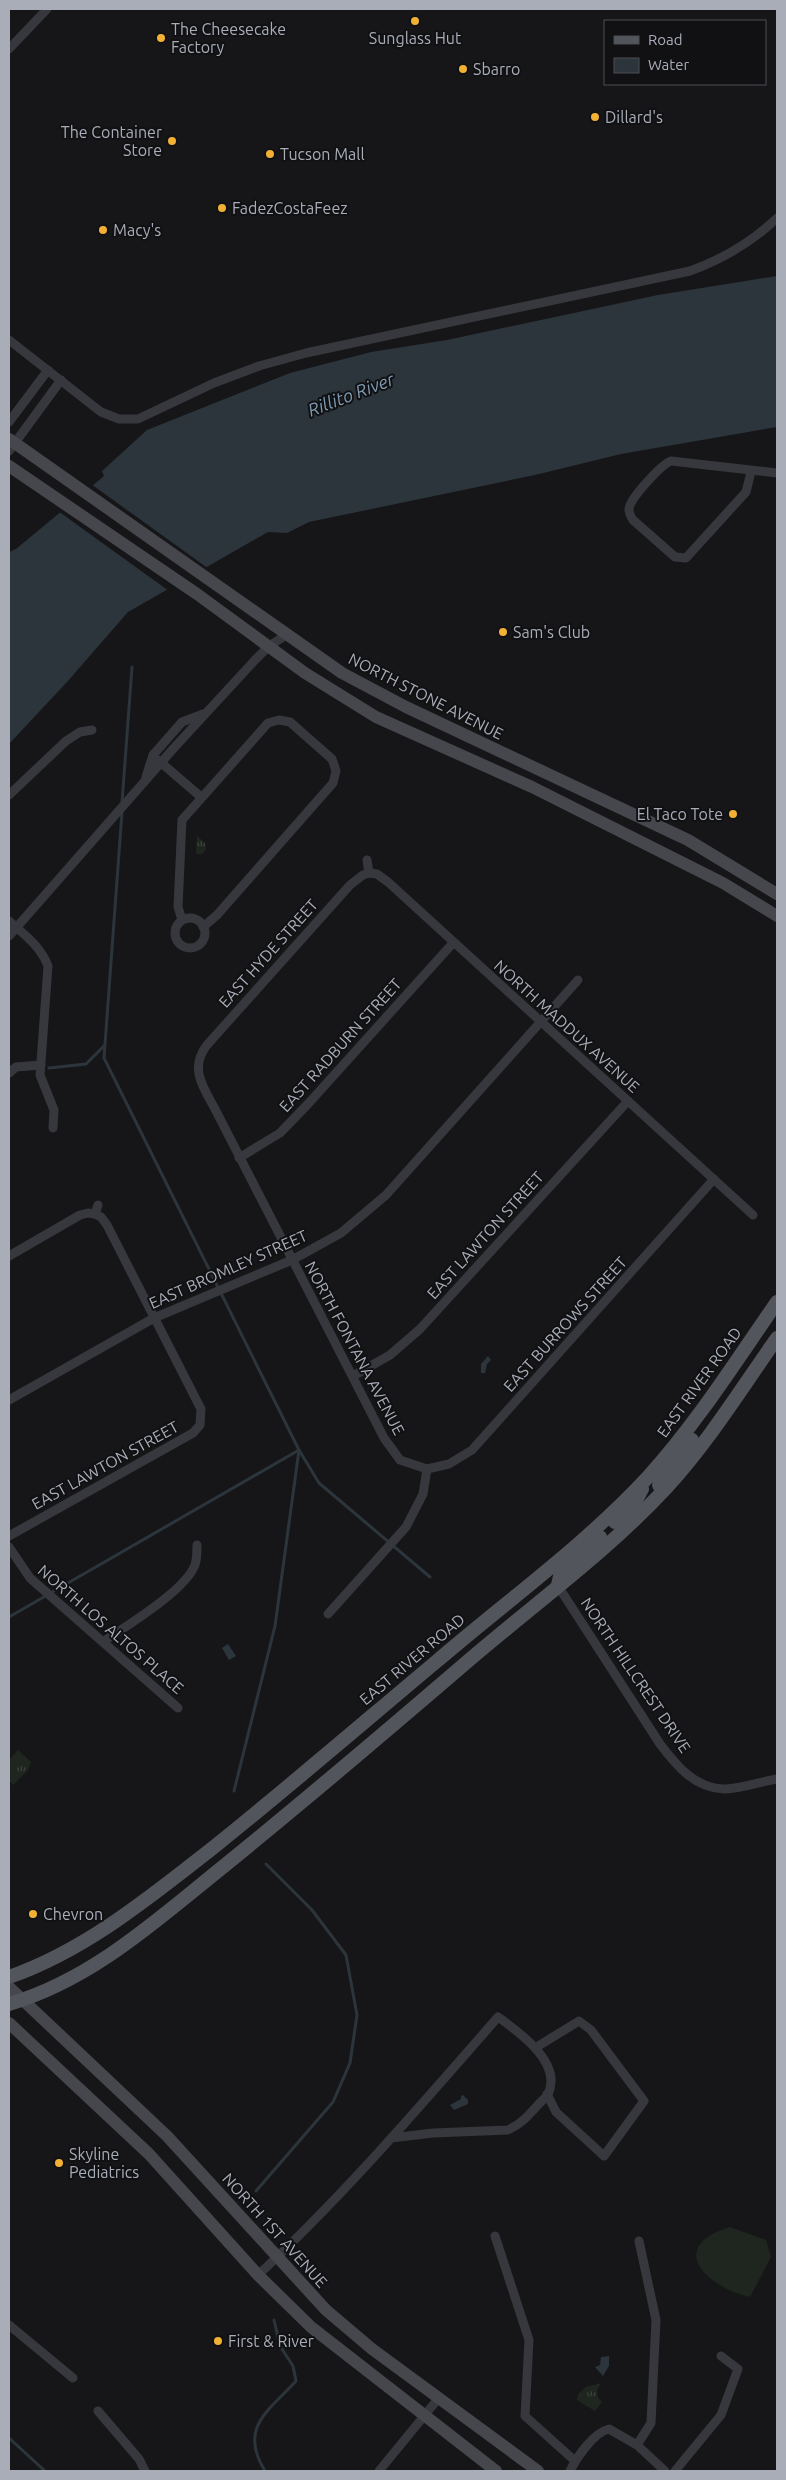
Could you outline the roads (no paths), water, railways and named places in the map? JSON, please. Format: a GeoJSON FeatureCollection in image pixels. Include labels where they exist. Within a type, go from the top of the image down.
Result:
{"type":"FeatureCollection","features":[{"type":"Feature","properties":{"kind":"main road","name":"NORTH STONE AVENUE"},"geometry":{"type":"LineString","coordinates":[[11,444],[69,482],[286,635],[342,672],[398,703],[688,840],[777,894]]}},
{"type":"Feature","properties":{"kind":"main road"},"geometry":{"type":"LineString","coordinates":[[9,466],[197,594],[268,647],[376,717],[532,787],[723,883],[777,916]]}},
{"type":"Feature","properties":{"kind":"main road","name":"EAST RIVER ROAD"},"geometry":{"type":"LineString","coordinates":[[9,1977],[44,1963],[87,1940],[190,1866],[303,1775],[507,1601],[581,1542],[648,1477],[687,1431],[777,1302]]}},
{"type":"Feature","properties":{"kind":"main road"},"geometry":{"type":"LineString","coordinates":[[9,2004],[55,1986],[98,1962],[142,1932],[280,1820],[612,1542],[645,1509],[708,1437],[777,1338]]}},
{"type":"Feature","properties":{"kind":"main road"},"geometry":{"type":"LineString","coordinates":[[645,1509],[663,1477],[708,1419],[710,1414],[708,1402]]}},
{"type":"Feature","properties":{"kind":"main road"},"geometry":{"type":"LineString","coordinates":[[558,1586],[560,1572],[633,1506],[648,1477]]}},
{"type":"Feature","properties":{"kind":"main road","name":"NORTH 1ST AVENUE"},"geometry":{"type":"LineString","coordinates":[[9,1987],[167,2136],[326,2310],[372,2350],[538,2471]]}},
{"type":"Feature","properties":{"kind":"main road"},"geometry":{"type":"LineString","coordinates":[[9,2023],[149,2154],[258,2275],[311,2327],[424,2417],[496,2471]]}},
{"type":"Feature","properties":{"kind":"street"},"geometry":{"type":"LineString","coordinates":[[9,49],[46,9]]}},
{"type":"Feature","properties":{"kind":"street"},"geometry":{"type":"LineString","coordinates":[[9,340],[110,416],[126,420],[138,419],[183,396],[228,377],[306,353],[690,271],[733,253],[758,236],[777,218]]}},
{"type":"Feature","properties":{"kind":"street"},"geometry":{"type":"LineString","coordinates":[[9,422],[48,370]]}},
{"type":"Feature","properties":{"kind":"street"},"geometry":{"type":"LineString","coordinates":[[11,444],[60,380]]}},
{"type":"Feature","properties":{"kind":"street"},"geometry":{"type":"LineString","coordinates":[[750,472],[746,492],[686,558],[675,556],[633,520],[630,514],[629,508],[633,500],[667,462],[678,461],[750,472],[777,473]]}},
{"type":"Feature","properties":{"kind":"street"},"geometry":{"type":"LineString","coordinates":[[9,936],[160,762],[268,647],[286,635]]}},
{"type":"Feature","properties":{"kind":"street"},"geometry":{"type":"LineString","coordinates":[[142,784],[152,755],[182,722],[206,714]]}},
{"type":"Feature","properties":{"kind":"street"},"geometry":{"type":"LineString","coordinates":[[182,920],[178,907],[182,820],[268,723],[279,720],[290,722],[332,759],[336,772],[333,783],[217,915],[203,927]]}},
{"type":"Feature","properties":{"kind":"street"},"geometry":{"type":"LineString","coordinates":[[9,795],[66,741],[80,732],[92,730]]}},
{"type":"Feature","properties":{"kind":"street"},"geometry":{"type":"LineString","coordinates":[[152,755],[201,797]]}},
{"type":"Feature","properties":{"kind":"street"},"geometry":{"type":"LineString","coordinates":[[367,860],[369,873]]}},
{"type":"Feature","properties":{"kind":"street","name":"NORTH MADDUX AVENUE"},"geometry":{"type":"LineString","coordinates":[[369,873],[382,878],[753,1215]]}},
{"type":"Feature","properties":{"kind":"street","name":"EAST HYDE STREET"},"geometry":{"type":"LineString","coordinates":[[197,1061],[207,1045],[344,890],[356,879],[369,873]]}},
{"type":"Feature","properties":{"kind":"street"},"geometry":{"type":"LineString","coordinates":[[194,918],[203,927],[205,934],[201,943],[187,948],[179,944],[174,935],[177,925],[182,920],[194,918]]}},
{"type":"Feature","properties":{"kind":"street"},"geometry":{"type":"LineString","coordinates":[[9,921],[44,955],[48,966],[40,1075],[54,1110],[53,1128]]}},
{"type":"Feature","properties":{"kind":"street","name":"EAST RADBURN STREET"},"geometry":{"type":"LineString","coordinates":[[239,1158],[280,1133],[453,942]]}},
{"type":"Feature","properties":{"kind":"street","name":"EAST BROMLEY STREET"},"geometry":{"type":"LineString","coordinates":[[9,1400],[154,1318],[292,1260],[341,1233],[386,1196],[578,980]]}},
{"type":"Feature","properties":{"kind":"street","name":"NORTH FONTANA AVENUE"},"geometry":{"type":"LineString","coordinates":[[197,1061],[199,1078],[384,1438],[400,1460],[427,1469]]}},
{"type":"Feature","properties":{"kind":"street"},"geometry":{"type":"LineString","coordinates":[[9,1074],[16,1067],[41,1065]]}},
{"type":"Feature","properties":{"kind":"street","name":"EAST LAWTON STREET"},"geometry":{"type":"LineString","coordinates":[[353,1376],[390,1355],[420,1329],[628,1101]]}},
{"type":"Feature","properties":{"kind":"street","name":"EAST BURROWS STREET"},"geometry":{"type":"LineString","coordinates":[[427,1469],[449,1464],[472,1450],[714,1179]]}},
{"type":"Feature","properties":{"kind":"street"},"geometry":{"type":"LineString","coordinates":[[95,1214],[98,1205]]}},
{"type":"Feature","properties":{"kind":"street"},"geometry":{"type":"LineString","coordinates":[[9,1256],[80,1215],[95,1214],[107,1225],[154,1318]]}},
{"type":"Feature","properties":{"kind":"street","name":"EAST LAWTON STREET"},"geometry":{"type":"LineString","coordinates":[[9,1536],[193,1433],[200,1425],[201,1409],[154,1318]]}},
{"type":"Feature","properties":{"kind":"street"},"geometry":{"type":"LineString","coordinates":[[328,1614],[406,1527],[424,1494],[427,1469]]}},
{"type":"Feature","properties":{"kind":"street"},"geometry":{"type":"LineString","coordinates":[[103,1642],[154,1607],[180,1583],[194,1565],[197,1545]]}},
{"type":"Feature","properties":{"kind":"street","name":"NORTH LOS ALTOS PLACE"},"geometry":{"type":"LineString","coordinates":[[9,1548],[30,1578],[178,1708]]}},
{"type":"Feature","properties":{"kind":"street","name":"NORTH HILLCREST DRIVE"},"geometry":{"type":"LineString","coordinates":[[558,1586],[660,1744],[671,1758],[692,1778],[699,1784],[725,1790],[777,1779]]}},
{"type":"Feature","properties":{"kind":"street"},"geometry":{"type":"LineString","coordinates":[[258,2275],[304,2233],[498,2017],[527,2038],[547,2064],[551,2077],[548,2094],[519,2125],[508,2130],[391,2138]]}},
{"type":"Feature","properties":{"kind":"street"},"geometry":{"type":"LineString","coordinates":[[534,2048],[579,2020],[591,2030],[644,2101],[604,2156],[556,2112],[548,2094]]}},
{"type":"Feature","properties":{"kind":"street"},"geometry":{"type":"LineString","coordinates":[[496,2236],[530,2340],[525,2416],[575,2461]]}},
{"type":"Feature","properties":{"kind":"street"},"geometry":{"type":"LineString","coordinates":[[637,2444],[651,2423],[656,2320],[639,2241]]}},
{"type":"Feature","properties":{"kind":"street"},"geometry":{"type":"LineString","coordinates":[[9,2325],[73,2378]]}},
{"type":"Feature","properties":{"kind":"street"},"geometry":{"type":"LineString","coordinates":[[675,2471],[721,2415],[738,2369],[721,2356]]}},
{"type":"Feature","properties":{"kind":"street"},"geometry":{"type":"LineString","coordinates":[[379,2471],[438,2399]]}},
{"type":"Feature","properties":{"kind":"street"},"geometry":{"type":"LineString","coordinates":[[98,2411],[139,2459],[145,2471]]}},
{"type":"Feature","properties":{"kind":"street"},"geometry":{"type":"LineString","coordinates":[[570,2471],[575,2461],[602,2431],[609,2429],[637,2444],[665,2471]]}},
{"type":"Feature","properties":{"kind":"water","name":"Rillito River"},"geometry":{"type":"Polygon","coordinates":[[[777,276],[777,427],[621,454],[535,475],[309,522],[287,533],[268,532],[128,612],[67,682],[9,744],[9,552],[16,549],[104,476],[102,471],[147,430],[290,373],[371,352],[447,340],[658,295],[777,276]]]}},
{"type":"Feature","properties":{"kind":"water"},"geometry":{"type":"Polygon","coordinates":[[[488,1356],[491,1360],[487,1364],[485,1373],[481,1373],[481,1364],[488,1356]]]}},
{"type":"Feature","properties":{"kind":"water"},"geometry":{"type":"Polygon","coordinates":[[[228,1644],[236,1656],[229,1660],[222,1648],[228,1644]]]}},
{"type":"Feature","properties":{"kind":"water"},"geometry":{"type":"Polygon","coordinates":[[[463,2095],[468,2100],[468,2104],[454,2110],[450,2105],[461,2099],[463,2095]]]}},
{"type":"Feature","properties":{"kind":"water"},"geometry":{"type":"Polygon","coordinates":[[[609,2356],[609,2366],[603,2376],[595,2367],[600,2365],[601,2357],[609,2356]]]}},
{"type":"Feature","properties":{"kind":"waterway"},"geometry":{"type":"LineString","coordinates":[[122,803],[132,667]]}},
{"type":"Feature","properties":{"kind":"waterway"},"geometry":{"type":"LineString","coordinates":[[122,812],[104,1058],[299,1450],[275,1626],[234,1791]]}},
{"type":"Feature","properties":{"kind":"waterway"},"geometry":{"type":"LineString","coordinates":[[49,1068],[86,1064],[105,1045]]}},
{"type":"Feature","properties":{"kind":"waterway"},"geometry":{"type":"LineString","coordinates":[[9,1617],[299,1450],[319,1483],[430,1577]]}},
{"type":"Feature","properties":{"kind":"waterway"},"geometry":{"type":"LineString","coordinates":[[256,2191],[333,2102],[350,2063],[357,2015],[346,1955],[312,1910],[266,1864]]}},
{"type":"Feature","properties":{"kind":"waterway"},"geometry":{"type":"LineString","coordinates":[[265,2471],[257,2456],[256,2431],[267,2411],[296,2381],[293,2366],[280,2346],[274,2320]]}},
{"type":"Feature","properties":{"kind":"waterway"},"geometry":{"type":"LineString","coordinates":[[9,2438],[45,2471]]}},
{"type":"Feature","properties":{"kind":"place","name":"Sunglass Hut"},"geometry":{"type":"Point","coordinates":[415,21]}},
{"type":"Feature","properties":{"kind":"place","name":"The Cheesecake Factory"},"geometry":{"type":"Point","coordinates":[161,38]}},
{"type":"Feature","properties":{"kind":"place","name":"Sbarro"},"geometry":{"type":"Point","coordinates":[463,69]}},
{"type":"Feature","properties":{"kind":"place","name":"Dillard's"},"geometry":{"type":"Point","coordinates":[595,117]}},
{"type":"Feature","properties":{"kind":"place","name":"The Container Store"},"geometry":{"type":"Point","coordinates":[172,141]}},
{"type":"Feature","properties":{"kind":"place","name":"Tucson Mall"},"geometry":{"type":"Point","coordinates":[270,154]}},
{"type":"Feature","properties":{"kind":"place","name":"FadezCostaFeez"},"geometry":{"type":"Point","coordinates":[222,208]}},
{"type":"Feature","properties":{"kind":"place","name":"Macy's"},"geometry":{"type":"Point","coordinates":[103,230]}},
{"type":"Feature","properties":{"kind":"place","name":"Sam's Club"},"geometry":{"type":"Point","coordinates":[503,632]}},
{"type":"Feature","properties":{"kind":"place","name":"El Taco Tote"},"geometry":{"type":"Point","coordinates":[733,814]}},
{"type":"Feature","properties":{"kind":"place","name":"Chevron"},"geometry":{"type":"Point","coordinates":[33,1914]}},
{"type":"Feature","properties":{"kind":"place","name":"Skyline Pediatrics"},"geometry":{"type":"Point","coordinates":[59,2163]}},
{"type":"Feature","properties":{"kind":"place","name":"First & River"},"geometry":{"type":"Point","coordinates":[218,2341]}}]}
